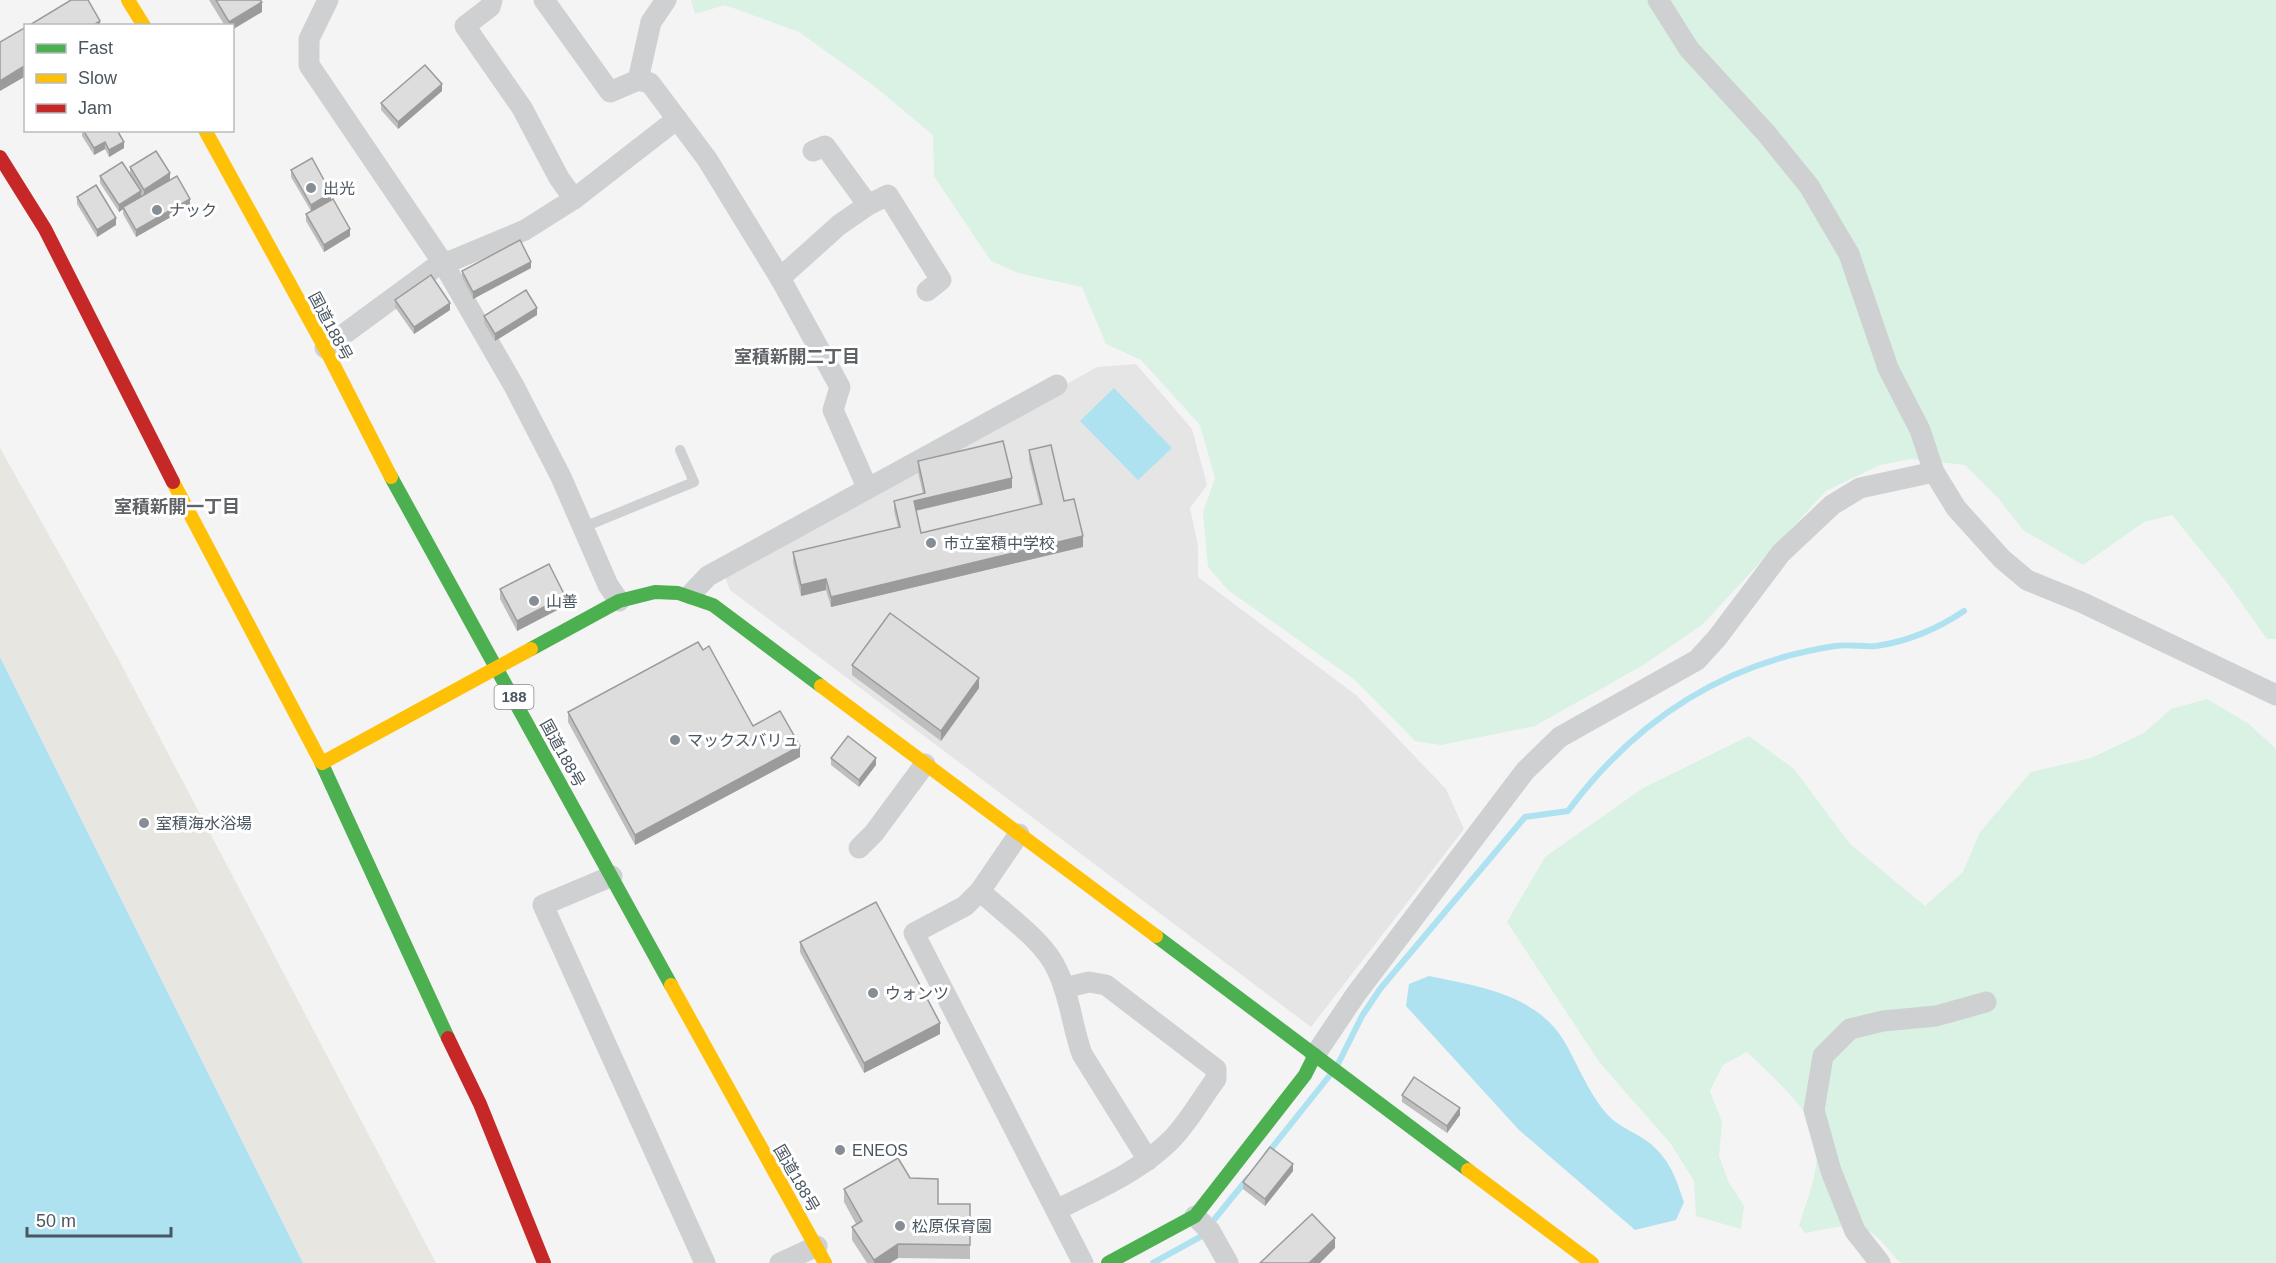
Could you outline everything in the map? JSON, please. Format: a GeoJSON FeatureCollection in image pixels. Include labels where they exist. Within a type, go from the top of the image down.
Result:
{"type":"FeatureCollection","features":[{"type":"Feature","properties":{"kind":"main road"},"geometry":{"type":"LineString","coordinates":[[128,0],[143,24]]}},
{"type":"Feature","properties":{"kind":"main road","name":"国道188号"},"geometry":{"type":"LineString","coordinates":[[206,132],[325,348],[401,496],[499,669],[747,1125],[821,1254]]}},
{"type":"Feature","properties":{"kind":"main road"},"geometry":{"type":"LineString","coordinates":[[0,157],[45,229],[199,533],[322,763],[417,974],[480,1104],[544,1263]]}},
{"type":"Feature","properties":{"kind":"main road"},"geometry":{"type":"LineString","coordinates":[[322,763],[499,669],[619,601],[644,592],[691,594],[713,606],[1592,1263]]}},
{"type":"Feature","properties":{"kind":"main road"},"geometry":{"type":"LineString","coordinates":[[1108,1263],[1195,1216],[1305,1075],[1315,1055]]}},
{"type":"Feature","properties":{"kind":"street"},"geometry":{"type":"LineString","coordinates":[[328,0],[309,39],[309,65],[443,263],[514,386],[561,477],[608,585],[619,601]]}},
{"type":"Feature","properties":{"kind":"street"},"geometry":{"type":"LineString","coordinates":[[492,0],[490,7],[465,26],[522,108],[574,199]]}},
{"type":"Feature","properties":{"kind":"street"},"geometry":{"type":"LineString","coordinates":[[544,0],[610,92],[638,80],[650,83],[707,159],[780,278],[840,387],[833,410],[867,487]]}},
{"type":"Feature","properties":{"kind":"street"},"geometry":{"type":"LineString","coordinates":[[638,80],[651,22],[666,0]]}},
{"type":"Feature","properties":{"kind":"street"},"geometry":{"type":"LineString","coordinates":[[1658,0],[1689,49],[1766,133],[1809,186],[1849,255],[1888,368],[1920,430],[1934,472],[1956,508],[2002,559],[2027,580],[2081,602],[2276,695]]}},
{"type":"Feature","properties":{"kind":"street"},"geometry":{"type":"LineString","coordinates":[[325,348],[443,263],[525,230],[574,199],[677,119]]}},
{"type":"Feature","properties":{"kind":"street"},"geometry":{"type":"LineString","coordinates":[[813,151],[825,146],[868,204]]}},
{"type":"Feature","properties":{"kind":"street"},"geometry":{"type":"LineString","coordinates":[[780,278],[839,225],[868,204],[888,195],[941,280],[927,291]]}},
{"type":"Feature","properties":{"kind":"street"},"geometry":{"type":"LineString","coordinates":[[691,594],[708,576],[1057,385]]}},
{"type":"Feature","properties":{"kind":"street"},"geometry":{"type":"LineString","coordinates":[[1315,1055],[1356,994],[1525,771],[1560,737],[1697,660],[1717,638],[1781,553],[1832,505],[1860,488],[1934,472]]}},
{"type":"Feature","properties":{"kind":"street"},"geometry":{"type":"LineString","coordinates":[[858,848],[874,833],[925,764]]}},
{"type":"Feature","properties":{"kind":"street"},"geometry":{"type":"LineString","coordinates":[[1019,834],[980,891],[965,906],[914,933],[1083,1263]]}},
{"type":"Feature","properties":{"kind":"street"},"geometry":{"type":"LineString","coordinates":[[612,876],[543,905],[705,1263]]}},
{"type":"Feature","properties":{"kind":"street"},"geometry":{"type":"LineString","coordinates":[[980,891],[1049,955],[1064,988],[1082,1054],[1148,1160]]}},
{"type":"Feature","properties":{"kind":"street"},"geometry":{"type":"LineString","coordinates":[[1057,1210],[1134,1170],[1173,1138],[1215,1079],[1216,1069],[1106,986],[1089,982],[1064,988]]}},
{"type":"Feature","properties":{"kind":"street"},"geometry":{"type":"LineString","coordinates":[[1880,1263],[1855,1230],[1831,1171],[1814,1110],[1823,1056],[1851,1029],[1883,1022],[1936,1016],[1986,1002]]}},
{"type":"Feature","properties":{"kind":"street"},"geometry":{"type":"LineString","coordinates":[[1195,1216],[1210,1231],[1228,1263]]}},
{"type":"Feature","properties":{"kind":"street"},"geometry":{"type":"LineString","coordinates":[[780,1263],[821,1254]]}},
{"type":"Feature","properties":{"kind":"lane"},"geometry":{"type":"LineString","coordinates":[[584,527],[694,482],[680,450]]}},
{"type":"Feature","properties":{"kind":"shaded area"},"geometry":{"type":"Polygon","coordinates":[[[1136,364],[1192,429],[1207,485],[1190,508],[1198,546],[1198,577],[1356,695],[1446,789],[1464,829],[1311,1027],[730,590],[725,577],[1097,367],[1136,364]]]}},
{"type":"Feature","properties":{"kind":"green space"},"geometry":{"type":"Polygon","coordinates":[[[691,0],[2276,0],[2276,639],[2267,639],[2225,580],[2172,515],[2144,522],[2083,565],[2023,530],[1998,498],[1965,465],[1911,459],[1880,465],[1826,491],[1703,624],[1645,664],[1535,726],[1441,745],[1415,741],[1355,680],[1228,590],[1208,567],[1203,512],[1215,478],[1200,425],[1141,360],[1106,344],[1082,287],[1018,273],[991,261],[934,176],[933,135],[873,85],[799,32],[725,5],[695,14],[691,0]]]}},
{"type":"Feature","properties":{"kind":"green space"},"geometry":{"type":"Polygon","coordinates":[[[2207,699],[2249,724],[2276,749],[2276,1263],[1900,1263],[1877,1238],[1859,1227],[1837,1227],[1805,1233],[1799,1225],[1816,1166],[1817,1141],[1814,1130],[1794,1099],[1747,1052],[1723,1065],[1710,1091],[1722,1122],[1719,1156],[1728,1181],[1744,1206],[1741,1229],[1696,1216],[1694,1181],[1671,1144],[1600,1063],[1507,922],[1545,857],[1643,788],[1749,736],[1794,769],[1850,844],[1925,906],[1963,872],[1980,832],[2031,772],[2091,758],[2144,733],[2171,709],[2207,699]]]}},
{"type":"Feature","properties":{"kind":"sand","name":"室積海水浴場"},"geometry":{"type":"Polygon","coordinates":[[[0,448],[119,660],[436,1263],[303,1263],[0,657],[0,448]]]}},
{"type":"Feature","properties":{"kind":"water"},"geometry":{"type":"Polygon","coordinates":[[[1114,388],[1172,448],[1138,480],[1080,421],[1114,388]]]}},
{"type":"Feature","properties":{"kind":"water"},"geometry":{"type":"Polygon","coordinates":[[[0,657],[303,1263],[0,1263],[0,657]]]}},
{"type":"Feature","properties":{"kind":"water"},"geometry":{"type":"Polygon","coordinates":[[[1429,976],[1485,989],[1522,1002],[1552,1025],[1564,1041],[1591,1092],[1604,1111],[1616,1122],[1647,1141],[1666,1161],[1684,1202],[1676,1220],[1635,1230],[1519,1130],[1406,1006],[1409,984],[1429,976]]]}},
{"type":"Feature","properties":{"kind":"building"},"geometry":{"type":"Polygon","coordinates":[[[71,0],[88,0],[100,21],[95,24],[31,24],[71,0]]]}},
{"type":"Feature","properties":{"kind":"building"},"geometry":{"type":"Polygon","coordinates":[[[216,0],[260,0],[262,2],[229,22],[216,0]]]}},
{"type":"Feature","properties":{"kind":"building"},"geometry":{"type":"Polygon","coordinates":[[[24,28],[24,66],[0,81],[0,42],[24,28]]]}},
{"type":"Feature","properties":{"kind":"building"},"geometry":{"type":"Polygon","coordinates":[[[425,65],[442,84],[398,122],[381,103],[425,65]]]}},
{"type":"Feature","properties":{"kind":"building"},"geometry":{"type":"Polygon","coordinates":[[[84,132],[118,132],[124,142],[109,150],[105,142],[94,148],[84,132]]]}},
{"type":"Feature","properties":{"kind":"building"},"geometry":{"type":"Polygon","coordinates":[[[156,151],[170,173],[144,190],[130,167],[156,151]]]}},
{"type":"Feature","properties":{"kind":"building"},"geometry":{"type":"Polygon","coordinates":[[[312,158],[331,193],[311,205],[291,170],[312,158]]]}},
{"type":"Feature","properties":{"kind":"building"},"geometry":{"type":"Polygon","coordinates":[[[122,162],[141,191],[119,205],[100,176],[122,162]]]}},
{"type":"Feature","properties":{"kind":"building","name":"ナック"},"geometry":{"type":"Polygon","coordinates":[[[177,176],[190,199],[136,230],[123,207],[177,176]]]}},
{"type":"Feature","properties":{"kind":"building"},"geometry":{"type":"Polygon","coordinates":[[[96,185],[116,218],[97,230],[77,197],[96,185]]]}},
{"type":"Feature","properties":{"kind":"building"},"geometry":{"type":"Polygon","coordinates":[[[333,199],[350,229],[324,245],[306,214],[333,199]]]}},
{"type":"Feature","properties":{"kind":"building"},"geometry":{"type":"Polygon","coordinates":[[[520,240],[531,262],[473,292],[462,271],[520,240]]]}},
{"type":"Feature","properties":{"kind":"building"},"geometry":{"type":"Polygon","coordinates":[[[431,275],[450,303],[414,327],[395,300],[431,275]]]}},
{"type":"Feature","properties":{"kind":"building"},"geometry":{"type":"Polygon","coordinates":[[[526,290],[537,308],[495,334],[484,316],[526,290]]]}},
{"type":"Feature","properties":{"kind":"building"},"geometry":{"type":"Polygon","coordinates":[[[1003,441],[1012,478],[914,501],[921,533],[1042,504],[1029,450],[1051,445],[1064,501],[1074,499],[1083,536],[831,597],[826,579],[801,585],[793,552],[900,527],[894,501],[925,493],[918,461],[1003,441]]]}},
{"type":"Feature","properties":{"kind":"building"},"geometry":{"type":"Polygon","coordinates":[[[549,564],[565,596],[517,621],[500,589],[549,564]]]}},
{"type":"Feature","properties":{"kind":"building"},"geometry":{"type":"Polygon","coordinates":[[[890,613],[979,678],[941,731],[852,665],[890,613]]]}},
{"type":"Feature","properties":{"kind":"building"},"geometry":{"type":"Polygon","coordinates":[[[698,642],[703,650],[709,646],[753,726],[780,711],[800,746],[635,835],[568,712],[698,642]]]}},
{"type":"Feature","properties":{"kind":"building"},"geometry":{"type":"Polygon","coordinates":[[[848,736],[876,758],[859,780],[831,758],[848,736]]]}},
{"type":"Feature","properties":{"kind":"building"},"geometry":{"type":"Polygon","coordinates":[[[876,902],[940,1023],[864,1063],[800,942],[876,902]]]}},
{"type":"Feature","properties":{"kind":"building"},"geometry":{"type":"Polygon","coordinates":[[[1414,1077],[1460,1108],[1447,1126],[1402,1095],[1414,1077]]]}},
{"type":"Feature","properties":{"kind":"building"},"geometry":{"type":"Polygon","coordinates":[[[1270,1147],[1293,1164],[1265,1199],[1243,1182],[1270,1147]]]}},
{"type":"Feature","properties":{"kind":"building"},"geometry":{"type":"Polygon","coordinates":[[[898,1158],[910,1178],[938,1179],[938,1204],[970,1204],[970,1245],[898,1244],[874,1260],[852,1227],[862,1221],[844,1189],[898,1158]]]}},
{"type":"Feature","properties":{"kind":"building"},"geometry":{"type":"Polygon","coordinates":[[[1312,1214],[1335,1238],[1309,1263],[1260,1263],[1312,1214]]]}},
{"type":"Feature","properties":{"kind":"waterway"},"geometry":{"type":"LineString","coordinates":[[1338,1064],[1362,1016],[1380,989],[1525,817],[1568,811],[1594,779],[1652,724],[1685,701],[1755,666],[1794,654],[1835,646],[1876,646],[1911,638],[1964,611]]}},
{"type":"Feature","properties":{"kind":"waterway"},"geometry":{"type":"LineString","coordinates":[[1267,1154],[1330,1075]]}},
{"type":"Feature","properties":{"kind":"waterway"},"geometry":{"type":"LineString","coordinates":[[1153,1263],[1200,1237],[1248,1178]]}},
{"type":"Feature","properties":{"kind":"traffic: fast"},"geometry":{"type":"LineString","coordinates":[[391,477],[671,985]]}},
{"type":"Feature","properties":{"kind":"traffic: fast"},"geometry":{"type":"LineString","coordinates":[[531,649],[619,601],[655,592],[678,593],[713,605],[821,686]]}},
{"type":"Feature","properties":{"kind":"traffic: fast"},"geometry":{"type":"LineString","coordinates":[[321,762],[448,1038]]}},
{"type":"Feature","properties":{"kind":"traffic: fast"},"geometry":{"type":"LineString","coordinates":[[1156,936],[1468,1170]]}},
{"type":"Feature","properties":{"kind":"traffic: fast"},"geometry":{"type":"LineString","coordinates":[[1108,1263],[1195,1216],[1305,1075],[1315,1055]]}},
{"type":"Feature","properties":{"kind":"traffic: slow"},"geometry":{"type":"LineString","coordinates":[[128,0],[143,24]]}},
{"type":"Feature","properties":{"kind":"traffic: slow"},"geometry":{"type":"LineString","coordinates":[[206,132],[325,348],[391,477]]}},
{"type":"Feature","properties":{"kind":"traffic: slow"},"geometry":{"type":"LineString","coordinates":[[173,482],[321,762]]}},
{"type":"Feature","properties":{"kind":"traffic: slow"},"geometry":{"type":"LineString","coordinates":[[322,763],[531,649]]}},
{"type":"Feature","properties":{"kind":"traffic: slow"},"geometry":{"type":"LineString","coordinates":[[821,686],[1156,936]]}},
{"type":"Feature","properties":{"kind":"traffic: slow"},"geometry":{"type":"LineString","coordinates":[[671,985],[825,1263]]}},
{"type":"Feature","properties":{"kind":"traffic: slow"},"geometry":{"type":"LineString","coordinates":[[1468,1170],[1592,1263]]}},
{"type":"Feature","properties":{"kind":"traffic: jam"},"geometry":{"type":"LineString","coordinates":[[0,157],[45,229],[173,482]]}},
{"type":"Feature","properties":{"kind":"traffic: jam"},"geometry":{"type":"LineString","coordinates":[[448,1038],[480,1104],[544,1263]]}},
{"type":"Feature","properties":{"kind":"place","name":"出光"},"geometry":{"type":"Point","coordinates":[311,188]}},
{"type":"Feature","properties":{"kind":"place","name":"ナック"},"geometry":{"type":"Point","coordinates":[157,210]}},
{"type":"Feature","properties":{"kind":"place","name":"市立室積中学校"},"geometry":{"type":"Point","coordinates":[931,543]}},
{"type":"Feature","properties":{"kind":"place","name":"山善"},"geometry":{"type":"Point","coordinates":[534,601]}},
{"type":"Feature","properties":{"kind":"place","name":"マックスバリュ"},"geometry":{"type":"Point","coordinates":[675,740]}},
{"type":"Feature","properties":{"kind":"place","name":"室積海水浴場"},"geometry":{"type":"Point","coordinates":[144,823]}},
{"type":"Feature","properties":{"kind":"place","name":"ウォンツ"},"geometry":{"type":"Point","coordinates":[873,993]}},
{"type":"Feature","properties":{"kind":"place","name":"ENEOS"},"geometry":{"type":"Point","coordinates":[840,1150]}},
{"type":"Feature","properties":{"kind":"place","name":"松原保育園"},"geometry":{"type":"Point","coordinates":[900,1226]}},
{"type":"Feature","properties":{"kind":"district","name":"室積新開二丁目"},"geometry":{"type":"Point","coordinates":[797,357]}},
{"type":"Feature","properties":{"kind":"district","name":"室積新開一丁目"},"geometry":{"type":"Point","coordinates":[177,507]}}]}
